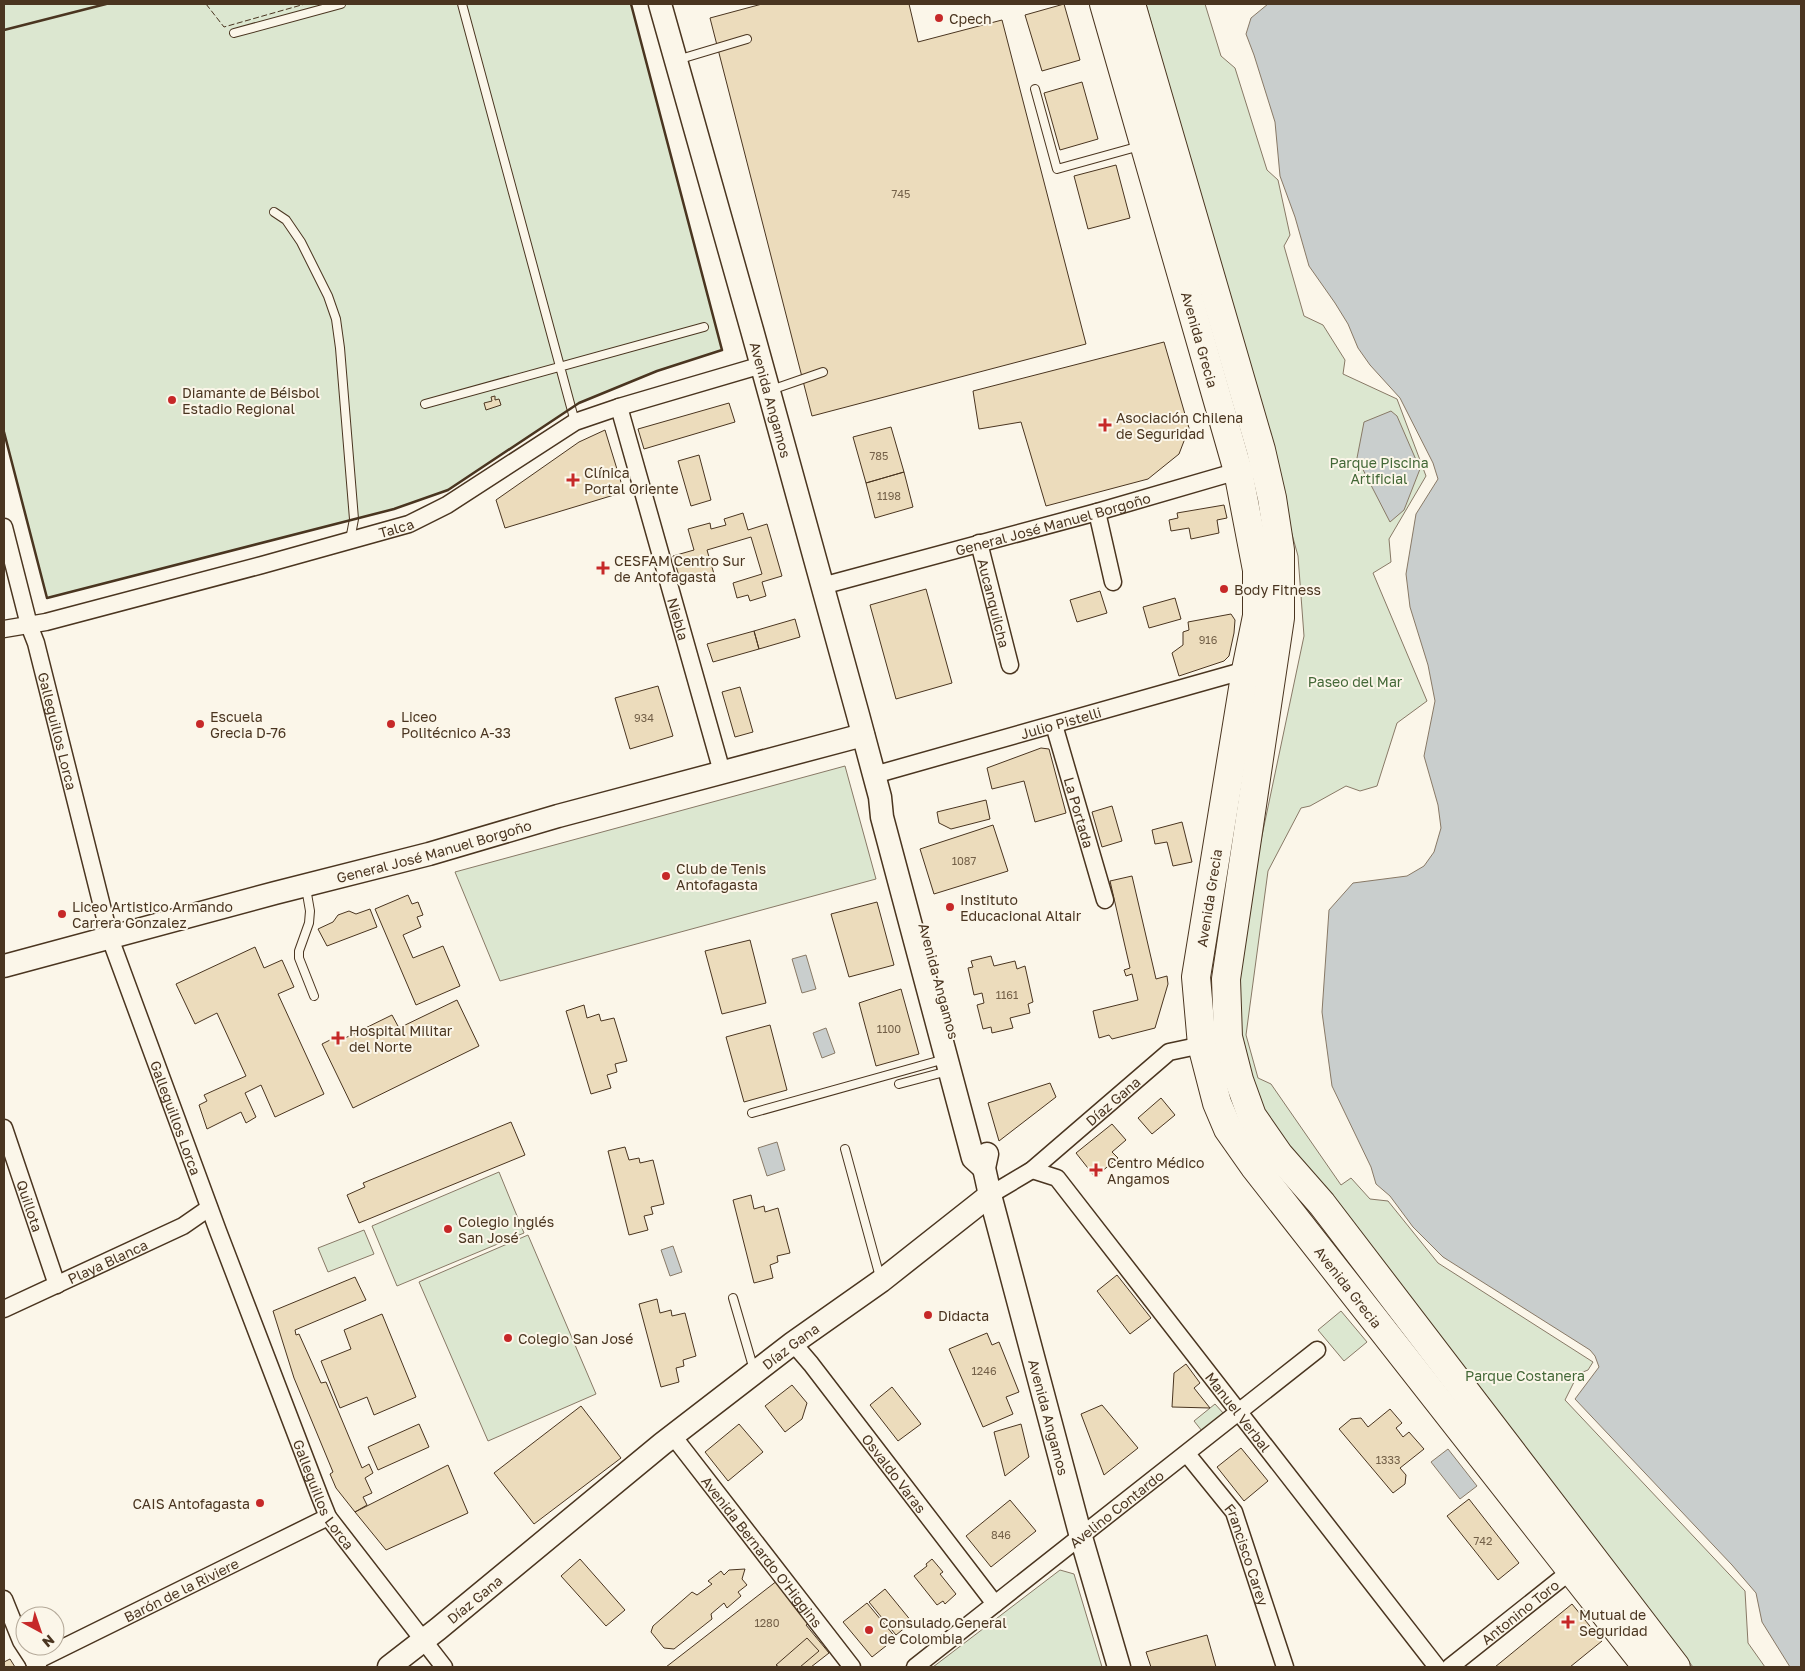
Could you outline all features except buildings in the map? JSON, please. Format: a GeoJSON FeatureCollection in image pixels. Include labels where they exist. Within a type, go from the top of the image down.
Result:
{"type":"FeatureCollection","features":[{"type":"Feature","properties":{"kind":"highway","name":"Avenida Grecia"},"geometry":{"type":"LineString","coordinates":[[1104,4],[1238,471],[1257,570],[1257,616],[1246,670],[1196,977],[1202,1045],[1217,1103],[1228,1129],[1254,1166],[1581,1564],[1676,1667]]}},
{"type":"Feature","properties":{"kind":"highway","name":"Avenida Grecia"},"geometry":{"type":"LineString","coordinates":[[1131,4],[1259,444],[1272,498],[1280,550],[1280,618],[1226,979],[1228,1037],[1239,1080],[1252,1116],[1279,1155],[1322,1204],[1581,1564],[1647,1667]]}},
{"type":"Feature","properties":{"kind":"main road","name":"Avenida Angamos"},"geometry":{"type":"LineString","coordinates":[[660,4],[769,390],[874,775],[880,798],[882,817],[973,1158],[984,1168]]}},
{"type":"Feature","properties":{"kind":"main road","name":"General José Manuel Borgoño"},"geometry":{"type":"LineString","coordinates":[[4,966],[429,854],[558,816],[863,735]]}},
{"type":"Feature","properties":{"kind":"main road","name":"Avenida Angamos"},"geometry":{"type":"LineString","coordinates":[[880,798],[893,812],[987,1155],[984,1168],[990,1195],[1081,1537],[1119,1667]]}},
{"type":"Feature","properties":{"kind":"main road","name":"Díaz Gana"},"geometry":{"type":"LineString","coordinates":[[389,1667],[673,1436],[793,1343],[882,1281],[990,1195]]}},
{"type":"Feature","properties":{"kind":"street","name":"Talca"},"geometry":{"type":"LineString","coordinates":[[4,629],[29,625],[262,565],[410,524],[447,505],[575,422],[619,407],[762,365]]}},
{"type":"Feature","properties":{"kind":"street","name":"Niebla"},"geometry":{"type":"LineString","coordinates":[[619,407],[722,772]]}},
{"type":"Feature","properties":{"kind":"street"},"geometry":{"type":"LineString","coordinates":[[1238,471],[1244,471],[1258,478],[1272,498]]}},
{"type":"Feature","properties":{"kind":"street","name":"General José Manuel Borgoño"},"geometry":{"type":"LineString","coordinates":[[822,586],[1097,512],[1238,471]]}},
{"type":"Feature","properties":{"kind":"street"},"geometry":{"type":"LineString","coordinates":[[1097,512],[1113,582]]}},
{"type":"Feature","properties":{"kind":"street","name":"Galleguillos Lorca"},"geometry":{"type":"LineString","coordinates":[[4,527],[29,625],[36,643],[110,938],[209,1208],[328,1517],[444,1667]]}},
{"type":"Feature","properties":{"kind":"street","name":"Aucanquilcha"},"geometry":{"type":"LineString","coordinates":[[978,543],[1010,665]]}},
{"type":"Feature","properties":{"kind":"street","name":"Julio Pistelli"},"geometry":{"type":"LineString","coordinates":[[874,775],[1246,670]]}},
{"type":"Feature","properties":{"kind":"street","name":"La Portada"},"geometry":{"type":"LineString","coordinates":[[1054,725],[1105,900]]}},
{"type":"Feature","properties":{"kind":"street","name":"Díaz Gana"},"geometry":{"type":"LineString","coordinates":[[990,1195],[1032,1170],[1169,1052],[1202,1045]]}},
{"type":"Feature","properties":{"kind":"street","name":"Quillota"},"geometry":{"type":"LineString","coordinates":[[4,1128],[57,1284]]}},
{"type":"Feature","properties":{"kind":"street","name":"Manuel Verbal"},"geometry":{"type":"LineString","coordinates":[[1032,1170],[1057,1178],[1437,1667]]}},
{"type":"Feature","properties":{"kind":"street","name":"Playa Blanca"},"geometry":{"type":"LineString","coordinates":[[4,1309],[183,1226],[209,1208]]}},
{"type":"Feature","properties":{"kind":"street","name":"Osvaldo Varas"},"geometry":{"type":"LineString","coordinates":[[793,1343],[812,1364],[995,1604]]}},
{"type":"Feature","properties":{"kind":"street","name":"Avelino Contardo"},"geometry":{"type":"LineString","coordinates":[[915,1667],[1317,1350]]}},
{"type":"Feature","properties":{"kind":"street","name":"Avenida Bernardo O'Higgins"},"geometry":{"type":"LineString","coordinates":[[673,1436],[852,1667]]}},
{"type":"Feature","properties":{"kind":"street","name":"Francisco Carey"},"geometry":{"type":"LineString","coordinates":[[1187,1454],[1234,1512],[1285,1667]]}},
{"type":"Feature","properties":{"kind":"street","name":"Barón de la Riviere"},"geometry":{"type":"LineString","coordinates":[[36,1665],[328,1517]]}},
{"type":"Feature","properties":{"kind":"street","name":"Antonino Toro"},"geometry":{"type":"LineString","coordinates":[[1450,1667],[1581,1564]]}},
{"type":"Feature","properties":{"kind":"street"},"geometry":{"type":"LineString","coordinates":[[4,1599],[21,1641],[36,1665]]}},
{"type":"Feature","properties":{"kind":"lane"},"geometry":{"type":"LineString","coordinates":[[234,33],[341,4]]}},
{"type":"Feature","properties":{"kind":"lane"},"geometry":{"type":"LineString","coordinates":[[462,4],[575,422]]}},
{"type":"Feature","properties":{"kind":"lane"},"geometry":{"type":"LineString","coordinates":[[676,60],[747,39]]}},
{"type":"Feature","properties":{"kind":"lane"},"geometry":{"type":"LineString","coordinates":[[1035,90],[1057,168],[1144,145]]}},
{"type":"Feature","properties":{"kind":"lane"},"geometry":{"type":"LineString","coordinates":[[274,212],[286,220],[301,242],[328,296],[336,319],[354,519],[350,540]]}},
{"type":"Feature","properties":{"kind":"lane"},"geometry":{"type":"LineString","coordinates":[[425,404],[704,327]]}},
{"type":"Feature","properties":{"kind":"lane"},"geometry":{"type":"LineString","coordinates":[[769,390],[823,372]]}},
{"type":"Feature","properties":{"kind":"lane"},"geometry":{"type":"LineString","coordinates":[[306,886],[310,911],[309,923],[299,951],[299,958],[314,996]]}},
{"type":"Feature","properties":{"kind":"lane"},"geometry":{"type":"LineString","coordinates":[[899,1084],[948,1064]]}},
{"type":"Feature","properties":{"kind":"lane"},"geometry":{"type":"LineString","coordinates":[[752,1113],[948,1064]]}},
{"type":"Feature","properties":{"kind":"lane"},"geometry":{"type":"LineString","coordinates":[[845,1149],[882,1281]]}},
{"type":"Feature","properties":{"kind":"lane"},"geometry":{"type":"LineString","coordinates":[[733,1298],[755,1372]]}},
{"type":"Feature","properties":{"kind":"green space"},"geometry":{"type":"Polygon","coordinates":[[[4,4],[631,4],[722,350],[657,371],[579,403],[448,490],[394,509],[47,598],[4,432],[4,4]]]}},
{"type":"Feature","properties":{"kind":"green space"},"geometry":{"type":"Polygon","coordinates":[[[1146,4],[1205,4],[1221,56],[1235,68],[1267,170],[1278,180],[1290,235],[1284,246],[1304,316],[1323,325],[1345,360],[1343,374],[1397,399],[1426,476],[1389,539],[1391,562],[1373,573],[1427,701],[1397,723],[1377,786],[1360,791],[1346,786],[1310,806],[1301,808],[1268,871],[1246,1035],[1258,1078],[1271,1084],[1341,1185],[1351,1178],[1370,1199],[1388,1201],[1438,1263],[1593,1362],[1588,1370],[1578,1374],[1565,1400],[1745,1591],[1748,1643],[1765,1667],[1693,1667],[1506,1427],[1296,1166],[1242,1079],[1232,978],[1304,636],[1298,556],[1146,4]]]}},
{"type":"Feature","properties":{"kind":"green space","name":"Club de Tenis Antofagasta"},"geometry":{"type":"Polygon","coordinates":[[[845,766],[876,879],[500,981],[455,872],[845,766]]]}},
{"type":"Feature","properties":{"kind":"green space","name":"Colegio Inglés San José"},"geometry":{"type":"Polygon","coordinates":[[[499,1172],[524,1233],[397,1286],[372,1226],[499,1172]]]}},
{"type":"Feature","properties":{"kind":"green space"},"geometry":{"type":"Polygon","coordinates":[[[364,1230],[374,1254],[328,1272],[318,1248],[364,1230]]]}},
{"type":"Feature","properties":{"kind":"green space","name":"Colegio San José"},"geometry":{"type":"Polygon","coordinates":[[[528,1235],[596,1394],[488,1441],[419,1282],[528,1235]]]}},
{"type":"Feature","properties":{"kind":"green space"},"geometry":{"type":"Polygon","coordinates":[[[1341,1311],[1367,1342],[1344,1361],[1318,1330],[1341,1311]]]}},
{"type":"Feature","properties":{"kind":"green space"},"geometry":{"type":"Polygon","coordinates":[[[1215,1404],[1224,1414],[1202,1431],[1194,1421],[1215,1404]]]}},
{"type":"Feature","properties":{"kind":"green space"},"geometry":{"type":"Polygon","coordinates":[[[1060,1570],[1074,1574],[1102,1667],[933,1667],[1060,1570]]]}},
{"type":"Feature","properties":{"kind":"shaded area"},"geometry":{"type":"Polygon","coordinates":[[[1268,4],[1801,4],[1801,1667],[1790,1667],[1762,1622],[1756,1593],[1732,1565],[1575,1399],[1599,1367],[1595,1356],[1590,1350],[1443,1257],[1413,1227],[1390,1196],[1376,1184],[1371,1167],[1332,1086],[1322,1012],[1329,910],[1353,883],[1407,876],[1424,866],[1434,852],[1441,828],[1438,805],[1424,756],[1435,701],[1428,665],[1410,607],[1406,574],[1416,514],[1438,479],[1433,463],[1400,398],[1370,365],[1358,348],[1348,324],[1309,266],[1295,217],[1280,176],[1275,122],[1246,34],[1251,18],[1268,4]]]}},
{"type":"Feature","properties":{"kind":"shaded area"},"geometry":{"type":"Polygon","coordinates":[[[1391,411],[1397,416],[1420,469],[1404,510],[1390,522],[1357,458],[1364,422],[1391,411]]]}},
{"type":"Feature","properties":{"kind":"shaded area"},"geometry":{"type":"Polygon","coordinates":[[[806,955],[816,989],[802,993],[792,959],[806,955]]]}},
{"type":"Feature","properties":{"kind":"shaded area"},"geometry":{"type":"Polygon","coordinates":[[[826,1028],[835,1053],[822,1058],[813,1033],[826,1028]]]}},
{"type":"Feature","properties":{"kind":"shaded area"},"geometry":{"type":"Polygon","coordinates":[[[777,1142],[785,1170],[767,1176],[758,1148],[777,1142]]]}},
{"type":"Feature","properties":{"kind":"shaded area"},"geometry":{"type":"Polygon","coordinates":[[[673,1246],[682,1272],[670,1276],[661,1250],[673,1246]]]}},
{"type":"Feature","properties":{"kind":"shaded area"},"geometry":{"type":"Polygon","coordinates":[[[1448,1449],[1477,1486],[1460,1499],[1431,1462],[1448,1449]]]}},
{"type":"Feature","properties":{"kind":"fence"},"geometry":{"type":"LineString","coordinates":[[206,4],[224,27],[305,4]]}},
{"type":"Feature","properties":{"kind":"wall"},"geometry":{"type":"LineString","coordinates":[[4,30],[106,4]]}},
{"type":"Feature","properties":{"kind":"wall"},"geometry":{"type":"LineString","coordinates":[[4,432],[47,598],[394,509],[448,490],[579,403],[657,371],[722,350],[631,4]]}},
{"type":"Feature","properties":{"kind":"place","name":"Cpech"},"geometry":{"type":"Point","coordinates":[939,18]}},
{"type":"Feature","properties":{"kind":"place","name":"Diamante de Béisbol Estadio Regional"},"geometry":{"type":"Point","coordinates":[172,400]}},
{"type":"Feature","properties":{"kind":"place","name":"Asociación Chilena de Seguridad"},"geometry":{"type":"Point","coordinates":[1105,425]}},
{"type":"Feature","properties":{"kind":"place","name":"Clínica Portal Oriente"},"geometry":{"type":"Point","coordinates":[573,480]}},
{"type":"Feature","properties":{"kind":"place","name":"CESFAM Centro Sur de Antofagasta"},"geometry":{"type":"Point","coordinates":[603,568]}},
{"type":"Feature","properties":{"kind":"place","name":"Body Fitness"},"geometry":{"type":"Point","coordinates":[1224,589]}},
{"type":"Feature","properties":{"kind":"place","name":"Escuela Grecia D-76"},"geometry":{"type":"Point","coordinates":[200,724]}},
{"type":"Feature","properties":{"kind":"place","name":"Liceo Politécnico A-33"},"geometry":{"type":"Point","coordinates":[391,724]}},
{"type":"Feature","properties":{"kind":"place","name":"Club de Tenis Antofagasta"},"geometry":{"type":"Point","coordinates":[666,876]}},
{"type":"Feature","properties":{"kind":"place","name":"Instituto Educacional Altair"},"geometry":{"type":"Point","coordinates":[950,907]}},
{"type":"Feature","properties":{"kind":"place","name":"Liceo Artistico Armando Carrera Gonzalez"},"geometry":{"type":"Point","coordinates":[62,914]}},
{"type":"Feature","properties":{"kind":"place","name":"Hospital Militar del Norte"},"geometry":{"type":"Point","coordinates":[338,1038]}},
{"type":"Feature","properties":{"kind":"place","name":"Centro Médico Angamos"},"geometry":{"type":"Point","coordinates":[1096,1170]}},
{"type":"Feature","properties":{"kind":"place","name":"Colegio Inglés San José"},"geometry":{"type":"Point","coordinates":[448,1229]}},
{"type":"Feature","properties":{"kind":"place","name":"Didacta"},"geometry":{"type":"Point","coordinates":[928,1315]}},
{"type":"Feature","properties":{"kind":"place","name":"Colegio San José"},"geometry":{"type":"Point","coordinates":[508,1338]}},
{"type":"Feature","properties":{"kind":"place","name":"CAIS Antofagasta"},"geometry":{"type":"Point","coordinates":[260,1503]}},
{"type":"Feature","properties":{"kind":"place","name":"Mutual de Seguridad"},"geometry":{"type":"Point","coordinates":[1568,1622]}},
{"type":"Feature","properties":{"kind":"place","name":"Consulado General de Colombia"},"geometry":{"type":"Point","coordinates":[869,1630]}},
{"type":"Feature","properties":{"kind":"park label","name":"Parque Piscina Artificial"},"geometry":{"type":"Point","coordinates":[1379,470]}},
{"type":"Feature","properties":{"kind":"park label","name":"Paseo del Mar"},"geometry":{"type":"Point","coordinates":[1355,681]}},
{"type":"Feature","properties":{"kind":"park label","name":"Parque Costanera"},"geometry":{"type":"Point","coordinates":[1525,1375]}}]}
